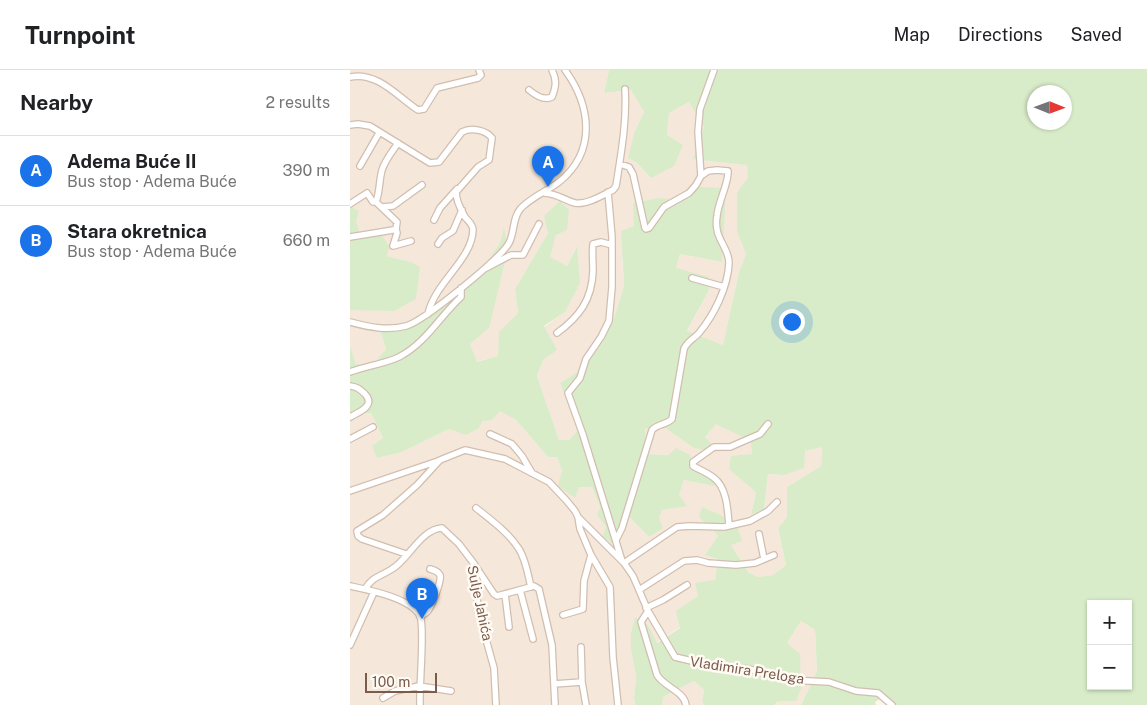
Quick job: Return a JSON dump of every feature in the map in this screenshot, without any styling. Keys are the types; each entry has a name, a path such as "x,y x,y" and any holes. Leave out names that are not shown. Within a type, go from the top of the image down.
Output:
{"street":[{"path":"350,77 370,78 391,90 418,110 424,109 437,88 478,78 481,75 479,70"},
{"path":"529,90 538,97 549,99 552,97 556,80 552,70"},
{"path":"350,322 376,328 408,326 428,314 461,288 484,269 509,243 513,224 520,208 560,181 572,169 582,150 585,138 586,113 582,101 565,70"},
{"path":"701,176 698,132 700,109 714,70"},
{"path":"544,193 559,195 580,203 613,190 616,186 620,164 626,113 626,89"},
{"path":"350,125 364,124 370,126 426,161 435,164 439,162 462,132 466,130 480,130 489,134 492,138 489,160 478,167 452,193 440,208 434,220"},
{"path":"360,166 379,133"},
{"path":"376,202 380,190 382,170 398,143"},
{"path":"616,540 628,512 652,430 655,426 669,422 672,419 686,342 697,335 708,320 724,287 729,262 728,253 717,235 716,224 728,172 708,171 701,176 689,192 664,207 649,228 646,229 644,228 633,174 628,167 620,164"},
{"path":"382,207 393,206 422,185"},
{"path":"428,314 429,307 441,285 458,264 466,250 472,232 471,224 456,197 458,187"},
{"path":"608,192 612,245 612,304 609,321 586,359 580,378 568,393 623,562 677,527 729,526 750,521 768,511 777,502"},
{"path":"350,204 365,194 369,194 373,202 376,202 397,222 397,233 392,246 411,241"},
{"path":"438,244 444,236 453,231 462,210"},
{"path":"484,269 511,255 523,255 539,224"},
{"path":"350,237 396,229"},
{"path":"557,333 572,323 585,305 593,277 593,244 601,242 612,245"},
{"path":"692,278 724,287"},
{"path":"350,372 402,355 437,325 461,296 461,288"},
{"path":"350,386 361,390 368,398 369,403 366,408 350,417"},
{"path":"729,526 725,499 719,482 693,466 693,462 714,447 730,447 760,434 768,424"},
{"path":"350,439 373,427"},
{"path":"490,434 512,444 532,473"},
{"name":"Vladimira Preloga","path":"406,554 362,539 358,536 358,531 383,515 417,485 440,460 465,450 505,459 549,482 575,510 578,517 623,562 633,576 647,609 672,654 678,659 749,669 790,680 829,682 856,691 878,693 892,705"},
{"path":"350,491 440,460"},
{"path":"476,508 498,526 519,549 531,587"},
{"path":"578,517 580,529 591,555 610,587 613,657 618,705"},
{"name":"Sulje Jahića","path":"406,554 430,532 442,528 459,544 475,565 478,611 494,668 496,705"},
{"path":"759,534 764,560"},
{"path":"365,589 371,580 398,565 406,554"},
{"path":"563,614 583,609 584,581 591,555"},
{"path":"639,590 684,561 696,560 736,565 755,563 774,555"},
{"path":"475,565 497,596 531,587 539,589 552,645 555,705"},
{"path":"420,616 430,608 440,582 440,576 436,571 430,569"},
{"path":"686,705 686,701 681,695 661,681 657,674 641,622 647,609 687,585"},
{"path":"350,586 406,603 420,616 422,634 419,686 420,705"},
{"path":"520,590 533,639"},
{"path":"350,645 374,592"},
{"path":"505,594 510,627"},
{"path":"581,647 582,682 586,705"},
{"path":"554,684 582,682"},
{"path":"383,698 395,692 419,686 451,691"}],"shaded area":[{"path":"350,70 609,70 604,93 631,90 644,112 635,131 636,162 651,178 667,135 669,113 689,102 704,127 747,165 749,178 737,192 737,232 746,254 739,272 723,345 687,332 709,290 675,268 680,254 722,262 634,226 622,258 624,286 614,318 602,344 577,372 560,383 578,430 569,440 559,440 537,376 543,360 544,327 565,312 576,247 567,266 549,257 556,235 548,233 515,289 518,313 500,332 498,356 476,362 470,344 500,243 471,284 426,318 397,330 380,330 386,349 374,363 356,364 350,345 350,310 356,309 411,262 387,256 360,235 350,206"},
{"path":"500,410 516,420 548,457 557,457 562,471 579,487 592,487 600,507 597,515 606,527 620,540 619,523 629,517 649,537 662,510 679,495 684,480 714,486 668,455 646,454 644,429 660,424 719,452 705,437 716,423 752,441 756,492 751,514 764,509 768,474 784,475 805,451 822,446 821,466 787,487 787,517 778,528 786,565 773,575 758,577 748,572 731,545 699,518 718,536 706,555 718,559 715,581 698,596 680,627 656,643 648,625 635,617 631,632 631,650 636,677 635,705 350,705 350,421 353,421 355,413 371,413 383,438 377,458 402,452 449,429 479,428 483,421"},
{"path":"801,621 815,630 817,671 801,705 776,705 787,643"},
{"path":"694,681 704,690 702,700 704,705 662,705 663,697"}],"green space":[{"path":"609,70 1147,70 1147,705 887,705 881,698 875,702 876,705 801,705 817,671 815,630 801,621 787,643 800,654 801,689 796,701 778,701 775,705 704,705 702,701 704,690 694,681 663,697 662,705 635,705 636,677 631,650 631,632 635,617 648,625 657,643 680,628 676,611 698,596 695,583 715,580 718,559 705,555 718,536 699,517 702,507 721,515 737,525 742,541 731,545 748,572 758,577 773,575 786,565 778,528 787,517 787,487 821,466 822,447 805,451 804,468 784,475 768,474 764,509 751,515 756,492 729,469 731,456 752,454 751,441 716,424 705,437 720,452 694,448 660,424 645,429 646,454 668,455 676,448 690,455 693,468 717,482 714,486 684,480 679,495 687,506 662,510 659,518 663,528 649,537 629,517 619,523 620,540 611,543 603,536 606,527 597,515 600,507 592,487 579,487 575,498 558,486 562,471 557,457 548,457 516,420 500,411 492,420 483,421 479,428 466,435 449,429 402,452 377,458 372,446 383,438 371,413 356,413 353,422 350,421 350,345 356,364 374,363 386,349 380,330 397,330 426,318 471,284 500,243 504,228 508,249 489,328 470,344 477,362 498,356 499,332 518,313 515,289 548,233 544,216 560,201 569,210 567,230 556,235 550,257 567,266 577,246 580,283 565,312 544,326 557,350 543,360 537,376 559,440 569,440 578,430 560,383 577,372 602,344 614,318 624,286 621,231 634,226 633,203 659,198 679,200 698,187 726,188 722,262 680,254 676,268 709,277 709,290 687,331 723,345 739,272 746,254 737,232 737,192 748,178 747,165 693,159 704,127 689,102 669,113 667,135 683,145 674,166 651,178 636,162 628,158 635,131 644,112 631,90 604,93"},
{"path":"350,206 359,211 356,221 360,235 379,231 389,246 387,256 411,262 420,267 416,299 394,311 350,310"}],"place":[{"name":"Adema Buće II","path":"548,187"},
{"name":"Stara okretnica","path":"422,619"}]}
